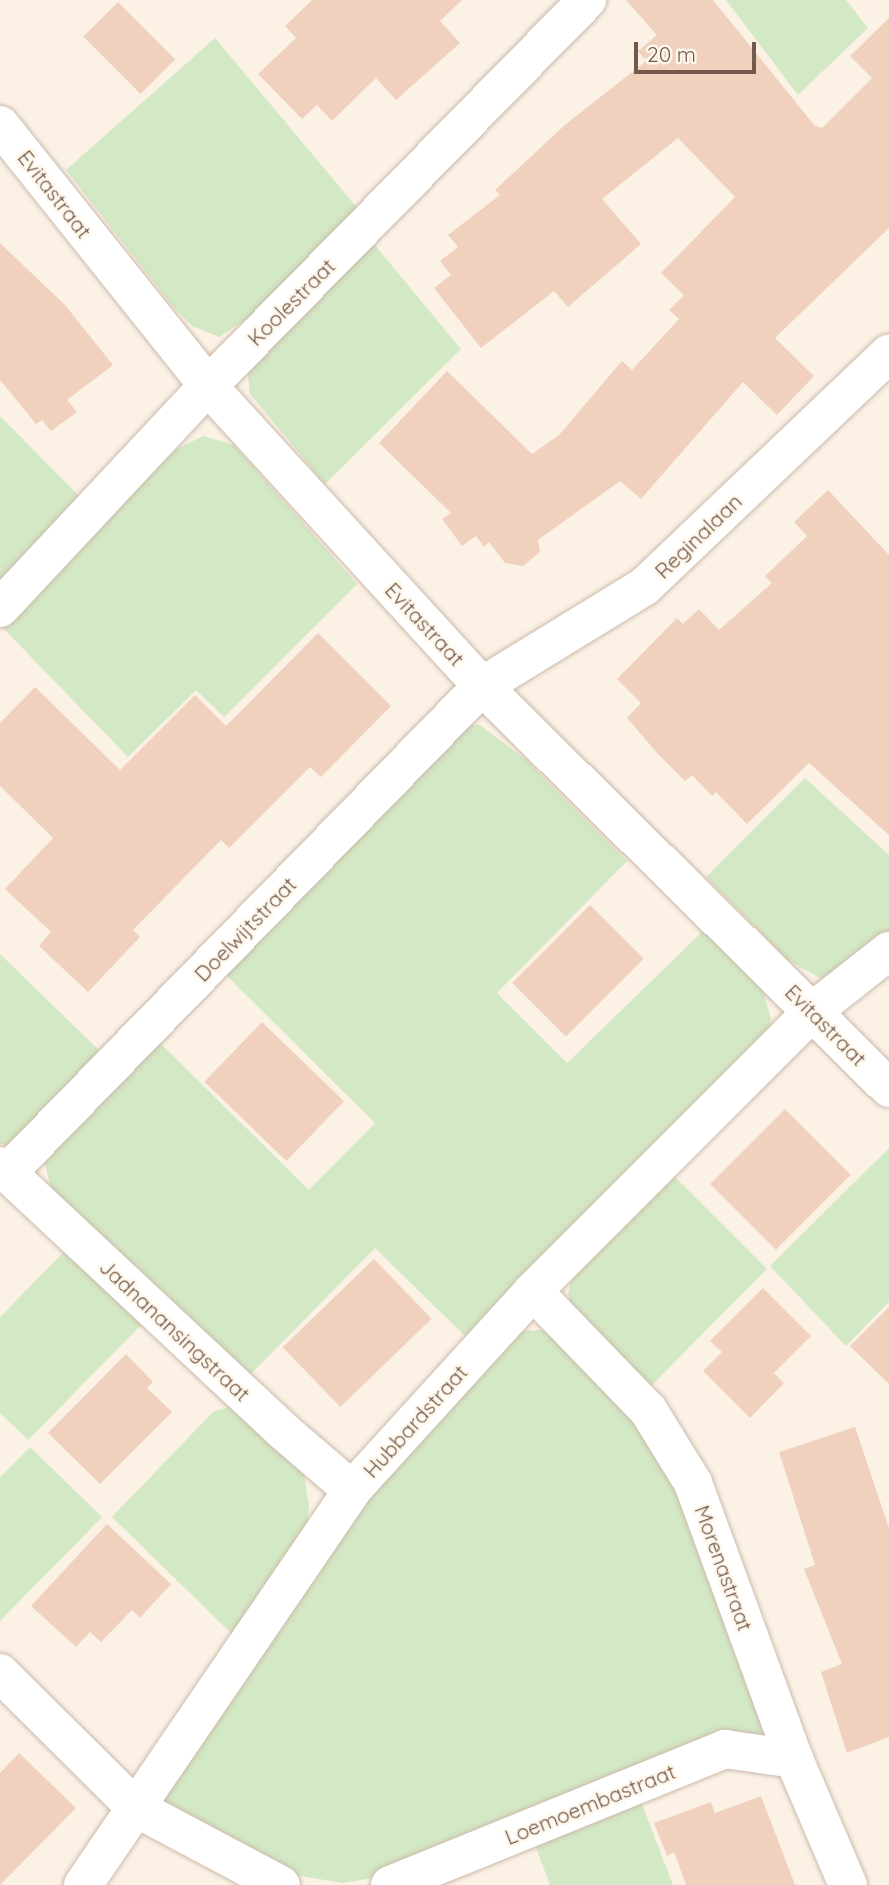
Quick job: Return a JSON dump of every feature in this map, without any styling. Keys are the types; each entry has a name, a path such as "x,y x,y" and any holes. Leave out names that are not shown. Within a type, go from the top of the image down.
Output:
{"street":[{"name":"Koolestraat","path":"0,608 208,386 587,0"},
{"name":"Evitastraat","path":"0,125 208,386 482,686 889,1088"},
{"name":"Reginalaan","path":"482,686 645,586 889,354"},
{"name":"Doelwijtstraat","path":"4,1170 482,686"},
{"name":"Hubbardstraat","path":"83,1885 352,1490 533,1291 813,1011 889,951"},
{"name":"Jadnanansingstraat","path":"4,1170 352,1490"},
{"name":"Morenastraat","path":"533,1291 648,1410 673,1444 693,1483 794,1759 848,1885"},
{"path":"0,1673 136,1808 281,1885"},
{"name":"Loemoembastraat","path":"390,1885 725,1749 794,1759"}],"green space":[{"path":"726,0 846,0 868,28 798,95"},
{"path":"215,38 359,210 262,309 219,337 192,326 171,304 66,170"},
{"path":"369,238 461,349 325,484 250,394 247,367"},
{"path":"0,416 83,500 0,583"},
{"path":"203,436 234,445 357,584 224,717 196,690 128,757 1,626 175,450"},
{"path":"480,725 526,760 627,861 497,993 567,1063 703,931 763,991 771,1019 768,1036 467,1338 375,1248 243,1382 53,1198 45,1163 50,1145 151,1034 309,1190 375,1123 219,968 465,726"},
{"path":"805,778 889,855 889,937 825,981 788,960 706,877"},
{"path":"0,954 103,1054 20,1146 0,1144"},
{"path":"889,1148 889,1302 846,1346 770,1266"},
{"path":"670,1172 767,1269 645,1392 573,1312 568,1294 572,1276"},
{"path":"66,1250 141,1325 28,1440 0,1413 0,1317"},
{"path":"522,1331 555,1333 670,1460 766,1736 383,1876 343,1883 277,1872 158,1805 360,1500"},
{"path":"234,1405 302,1463 309,1506 307,1529 236,1638 112,1517 213,1412"},
{"path":"30,1447 102,1517 0,1621 0,1477"},
{"path":"638,1794 673,1885 550,1885 532,1837"}],"building":[{"path":"312,0 462,0 440,21 460,43 396,100 376,78 332,121 317,105 302,119 258,74 296,38 285,26"},
{"path":"626,0 713,0 815,126 822,128 872,78 850,56 889,18 889,228 775,338 814,376 777,415 743,382 641,499 620,481 538,540 540,552 523,566 505,563 489,542 484,547 476,536 462,546 442,519 451,513 379,443 447,371 532,454 559,435 622,361 632,370 679,319 669,310 684,295 661,273 735,197 678,138 602,199 641,244 568,307 554,291 481,348 434,288 451,275 440,261 458,247 448,235 500,195 495,190 566,124 646,61 638,51 657,35"},
{"path":"118,2 175,59 141,94 83,37"},
{"path":"0,243 65,305 113,365 67,400 77,412 51,431 42,420 36,424 0,380"},
{"path":"828,490 889,555 889,835 809,763 747,824 716,792 712,796 692,775 685,781 658,754 627,718 641,703 617,679 677,618 683,624 699,609 719,630 772,583 765,576 807,536 794,522"},
{"path":"318,633 391,706 321,777 310,767 229,848 221,840 133,930 140,937 88,992 39,946 51,932 5,889 53,838 0,786 0,723 35,687 120,770 195,695 226,726"},
{"path":"590,905 644,959 566,1037 512,983"},
{"path":"262,1022 344,1101 286,1161 204,1082"},
{"path":"785,1109 851,1175 776,1250 710,1184"},
{"path":"374,1259 432,1319 340,1407 283,1347"},
{"path":"763,1288 811,1336 774,1373 784,1383 750,1418 703,1371 722,1352 710,1341"},
{"path":"889,1307 889,1384 850,1346"},
{"path":"126,1354 153,1382 147,1388 172,1412 100,1484 48,1433"},
{"path":"855,1427 889,1528 889,1737 847,1753 821,1672 842,1664 804,1569 815,1565 779,1452"},
{"path":"107,1524 171,1584 140,1618 132,1610 101,1642 90,1632 76,1647 31,1606"},
{"path":"19,1753 76,1808 0,1885 0,1773"},
{"path":"761,1796 795,1885 686,1885 674,1852 667,1856 654,1823 711,1802 715,1813"}]}
